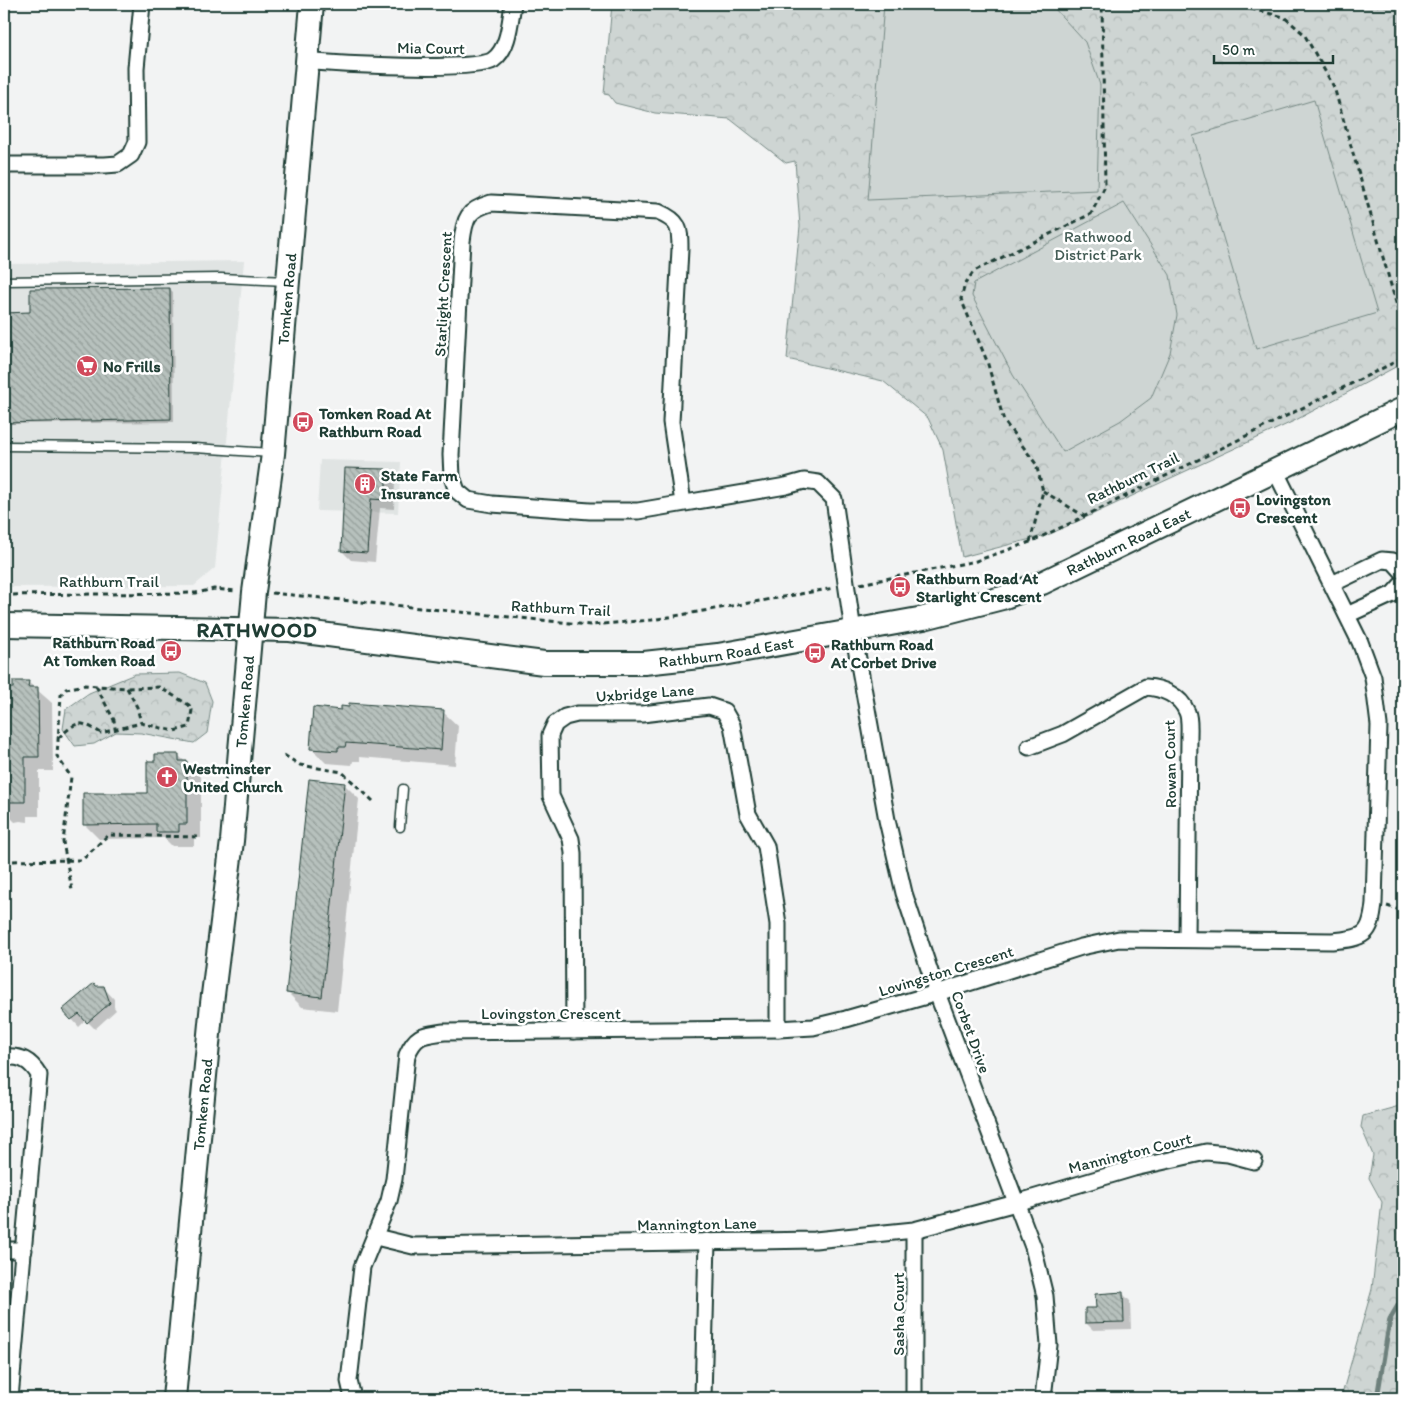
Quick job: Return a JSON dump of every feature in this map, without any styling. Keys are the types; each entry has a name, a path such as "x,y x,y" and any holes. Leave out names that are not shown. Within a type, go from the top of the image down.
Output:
{"street":[{"path":"4,165 118,164 131,155 138,142 136,68 142,4"},
{"name":"Tomken Road","path":"174,1398 212,1003 232,841 254,592 273,454 312,4"},
{"name":"Mia Court","path":"306,61 333,64 471,66 493,60 505,46 513,4"},
{"name":"Starlight Crescent","path":"683,503 671,422 680,248 680,234 677,224 671,218 658,212 491,203 478,207 464,223 462,241 451,455 452,477 457,491 468,500 492,504 590,511 638,511 786,486 804,481 818,483 834,499 854,585"},
{"name":"Rathburn Road East","path":"4,624 290,630 544,663 644,663 718,655 924,618 1018,592 1042,583 1403,409"},
{"name":"Lovingston Crescent","path":"353,1398 349,1382 362,1267 376,1237 389,1201 394,1179 407,1055 412,1043 421,1035 444,1032 778,1029 813,1027 937,993 1081,947 1119,940 1332,941 1355,939 1366,933 1372,922 1378,709 1367,659 1275,470"},
{"path":"1332,584 1382,560 1393,561 1403,572"},
{"path":"1347,615 1393,594 1403,583"},
{"name":"Corbet Drive","path":"854,585 853,631 887,820 904,893 937,993 1033,1247 1045,1296 1049,1344 1042,1398"},
{"name":"Rowan Court","path":"1029,747 1063,734 1146,687 1161,688 1173,695 1187,713 1189,736 1187,939"},
{"name":"Uxbridge Lane","path":"574,1031 573,853 571,839 551,796 550,735 555,724 565,717 577,714 642,714 709,706 724,711 732,725 748,814 766,846 778,924 778,1029"},
{"path":"4,1057 18,1056 32,1063 39,1074 10,1398"},
{"name":"Mannington Court","path":"1016,1203 1134,1168 1206,1152 1228,1154 1254,1161"},
{"name":"Mannington Lane","path":"376,1237 413,1246 815,1240 914,1230 1016,1203"},
{"name":"Sasha Court","path":"914,1230 914,1398"},
{"path":"703,1398 707,1241"},
{"path":"4,1250 24,1250"}],"lane":[{"path":"4,281 221,278 288,281"},
{"path":"4,446 195,448 273,454"},
{"path":"400,827 403,789"}],"path":[{"path":"1030,542 1043,491 1036,464 1004,421 986,362 961,299 965,284 974,271 1091,214 1099,202 1105,186 1102,4"},
{"path":"1197,4 1243,7 1284,17 1304,34 1334,87 1403,327"},
{"name":"Rathburn Trail","path":"854,585 976,561 1030,542 1403,358"},
{"path":"1043,491 1084,516"},
{"name":"Rathburn Trail","path":"4,595 196,593 214,589"},
{"name":"Rathburn Trail","path":"292,595 590,625 652,620 826,589"},
{"path":"58,738 76,724 84,723 101,733 141,723 174,731 189,727 192,710 189,706 159,687 84,686 66,689 61,695 58,738 57,756 71,776 63,842 72,890"},
{"path":"96,686 114,720 115,728"},
{"path":"127,688 137,707 141,723"},
{"path":"284,755 300,765 342,772 373,801"},
{"path":"4,861 82,860 108,835 199,837"}],"shaded area":[{"path":"244,261 215,568 194,586 4,587 4,264"},
{"path":"320,460 401,462 398,513 317,511"}],"green space":[{"name":"Rathwood District Park","path":"612,4 1403,4 1403,363 1294,421 1050,534 962,557 943,450 928,418 883,381 787,359 800,226 795,161 786,163 730,119 655,113 615,103 609,95 604,94"},
{"path":"884,4 1047,4 1054,8 1085,42 1100,85 1097,190 868,200"},
{"path":"1314,100 1377,313 1256,349 1193,136"},
{"path":"1124,203 1170,275 1177,315 1170,353 1151,398 1120,421 1063,452 1013,375 972,296 974,283"},
{"path":"180,673 205,683 212,701 207,733 194,743 141,733 116,732 94,744 75,746 63,729 66,709 89,693 135,674"},
{"path":"1403,1105 1403,1398 1341,1398 1372,1289 1382,1202 1369,1178 1373,1155 1361,1127 1363,1116"}],"building":[{"name":"No Frills","path":"170,288 171,419 4,423 4,313 30,312 30,289"},
{"path":"345,468 386,469 386,500 371,499 367,553 341,551"},
{"path":"13,681 29,681 28,687 38,687 39,757 25,757 25,802 4,802 4,688 13,688"},
{"path":"349,703 444,710 441,750 346,743 345,747 338,747 338,751 310,749 313,707 341,710 341,706 349,707"},
{"name":"Westminster United Church","path":"155,754 179,754 179,761 187,761 187,824 179,824 179,832 156,832 156,824 83,825 83,793 147,793 147,761 155,761"},
{"path":"309,779 345,783 322,997 286,993"},
{"path":"94,983 96,986 104,986 110,1003 87,1023 79,1014 71,1020 62,1010"},
{"path":"1123,1292 1124,1322 1085,1323 1085,1308 1096,1308 1095,1294"}],"waterway":[{"path":"1377,1398 1390,1319 1403,1297"}],"place":[{"name":"No Frills","path":"87,366"},
{"name":"Tomken Road At Rathburn Road","path":"303,422"},
{"name":"State Farm Insurance","path":"365,484"},
{"name":"Lovingston Crescent","path":"1240,508"},
{"name":"Rathburn Road At Starlight Crescent","path":"900,587"},
{"name":"Rathburn Road At Tomken Road","path":"171,651"},
{"name":"Rathburn Road At Corbet Drive","path":"815,653"},
{"name":"Westminster United Church","path":"167,777"}],"district":[{"name":"RATHWOOD","path":"257,629"}]}
